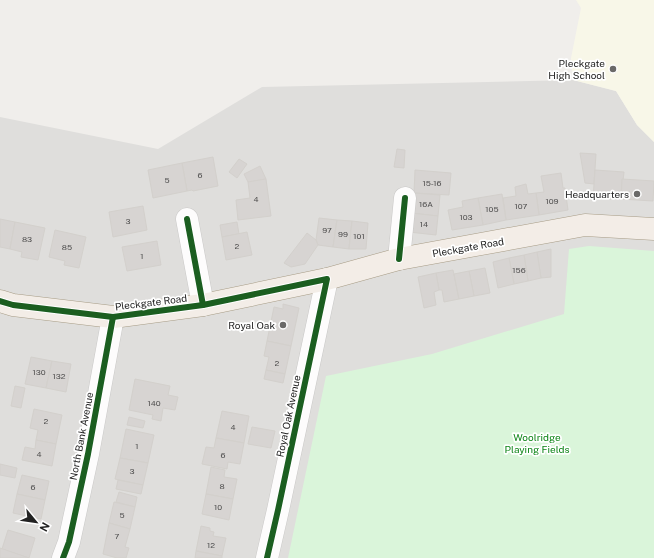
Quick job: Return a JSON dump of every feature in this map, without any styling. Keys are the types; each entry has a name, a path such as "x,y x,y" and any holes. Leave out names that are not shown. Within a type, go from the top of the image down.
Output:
{"main road":[{"name":"Pleckgate Road","path":"0,301 13,305 114,317 203,305 327,279 399,259 585,225 654,229"}],"street":[{"path":"399,259 405,198"},
{"path":"187,219 203,305"},
{"name":"Royal Oak Avenue","path":"267,558 327,279"},
{"name":"North Bank Avenue","path":"63,558 69,542 88,454 114,317"}],"shaded area":[{"name":"Pleckgate High School","path":"576,0 654,0 654,142 637,125 616,91 573,80 571,58 581,8"},
{"path":"573,80 616,91 637,125 654,142 654,558 0,558 0,117 158,149 262,87"}],"green space":[{"name":"Woolridge Playing Fields","path":"589,246 654,251 654,558 288,558 326,376 432,354 564,314 569,249"}],"building":[{"path":"397,149 405,150 404,168 394,167"},
{"path":"580,153 596,154 594,184 585,183"},
{"path":"213,157 218,186 187,191 182,163"},
{"path":"239,159 247,164 237,178 229,172"},
{"path":"182,163 187,191 153,198 148,170"},
{"path":"260,166 266,179 248,182 244,174"},
{"path":"415,170 451,173 449,195 414,193"},
{"path":"595,170 624,172 621,199 593,199"},
{"path":"561,173 568,210 539,215 536,193 544,192 541,176"},
{"path":"266,179 271,216 238,220 236,200 250,198 248,182"},
{"name":"Headquarters","path":"622,179 654,181 653,201 621,199"},
{"path":"526,184 528,194 536,193 539,215 506,220 503,198 516,196 515,187"},
{"path":"414,193 440,195 438,216 411,213"},
{"path":"502,194 506,220 483,225 478,198"},
{"path":"478,198 483,225 452,230 448,210 463,207 462,201"},
{"path":"143,206 147,230 113,237 109,212"},
{"path":"411,213 438,216 436,235 409,232"},
{"path":"319,218 337,220 333,247 318,245 316,240"},
{"path":"0,219 15,222 10,249 0,247"},
{"path":"337,220 352,221 349,249 333,247"},
{"path":"352,221 368,223 366,249 349,249"},
{"path":"15,222 45,228 38,260 21,257 22,252 10,249"},
{"path":"237,222 239,234 222,237 220,225"},
{"path":"55,230 86,237 79,268 64,265 65,261 49,257"},
{"path":"247,232 252,255 226,260 222,237"},
{"path":"307,233 316,240 318,245 305,264 291,267 284,263"},
{"path":"157,241 161,265 127,271 122,247"},
{"path":"551,249 551,277 541,278 537,252"},
{"path":"537,252 541,278 528,281 524,255"},
{"path":"524,255 528,281 514,284 509,258"},
{"path":"509,258 514,284 498,288 493,262"},
{"path":"485,268 490,293 474,296 469,271"},
{"path":"453,270 459,299 444,302 442,290 439,290 436,273"},
{"path":"469,271 474,296 459,299 454,274"},
{"path":"436,273 439,290 434,292 436,305 424,308 418,277"},
{"name":"Royal Oak","path":"283,304 299,308 291,346 267,341 274,307 283,309"},
{"path":"267,341 291,346 285,374 266,370 269,357 264,356"},
{"path":"31,357 52,361 46,388 25,384"},
{"path":"52,361 71,364 66,392 46,388"},
{"path":"266,370 285,374 283,383 264,379"},
{"path":"135,379 170,386 168,395 178,397 175,410 163,408 161,421 152,419 153,415 129,410"},
{"path":"15,386 25,388 21,408 11,406"},
{"path":"34,409 62,415 56,444 36,440 38,430 30,428"},
{"path":"222,411 249,416 244,443 216,438"},
{"path":"129,417 145,421 143,428 127,425"},
{"path":"252,427 275,431 271,448 248,444"},
{"path":"126,429 154,435 148,463 120,458"},
{"path":"216,438 244,443 240,464 228,462 227,469 202,464 206,447 214,448"},
{"path":"36,440 56,444 52,466 22,460 25,447 35,449"},
{"path":"120,458 148,463 143,485 115,479"},
{"path":"0,464 17,468 15,478 0,475"},
{"path":"211,467 225,470 224,477 237,479 233,499 206,494"},
{"path":"22,475 49,481 45,500 17,494"},
{"path":"118,480 143,485 141,494 116,489"},
{"path":"119,492 137,497 135,507 116,502"},
{"path":"17,494 45,500 41,519 13,513"},
{"path":"206,494 233,499 229,520 202,514"},
{"path":"114,502 135,507 130,529 109,523"},
{"path":"109,523 130,529 125,547 129,548 126,558 117,558 103,554"},
{"path":"201,526 210,528 210,531 214,532 213,536 226,538 222,556 196,551"},
{"path":"8,530 35,538 29,558 2,549"},
{"path":"0,548 29,558 0,558"},
{"path":"196,551 222,556 222,558 195,558"}],"cycle path":[{"path":"399,259 405,198"},
{"path":"187,219 203,305"},
{"path":"0,301 13,305 113,317 203,305 327,279 267,558"},
{"path":"63,558 69,542 88,454 113,317"}],"place":[{"name":"Pleckgate High School","path":"613,69"},
{"name":"Headquarters","path":"637,194"},
{"name":"Royal Oak","path":"283,325"}]}
